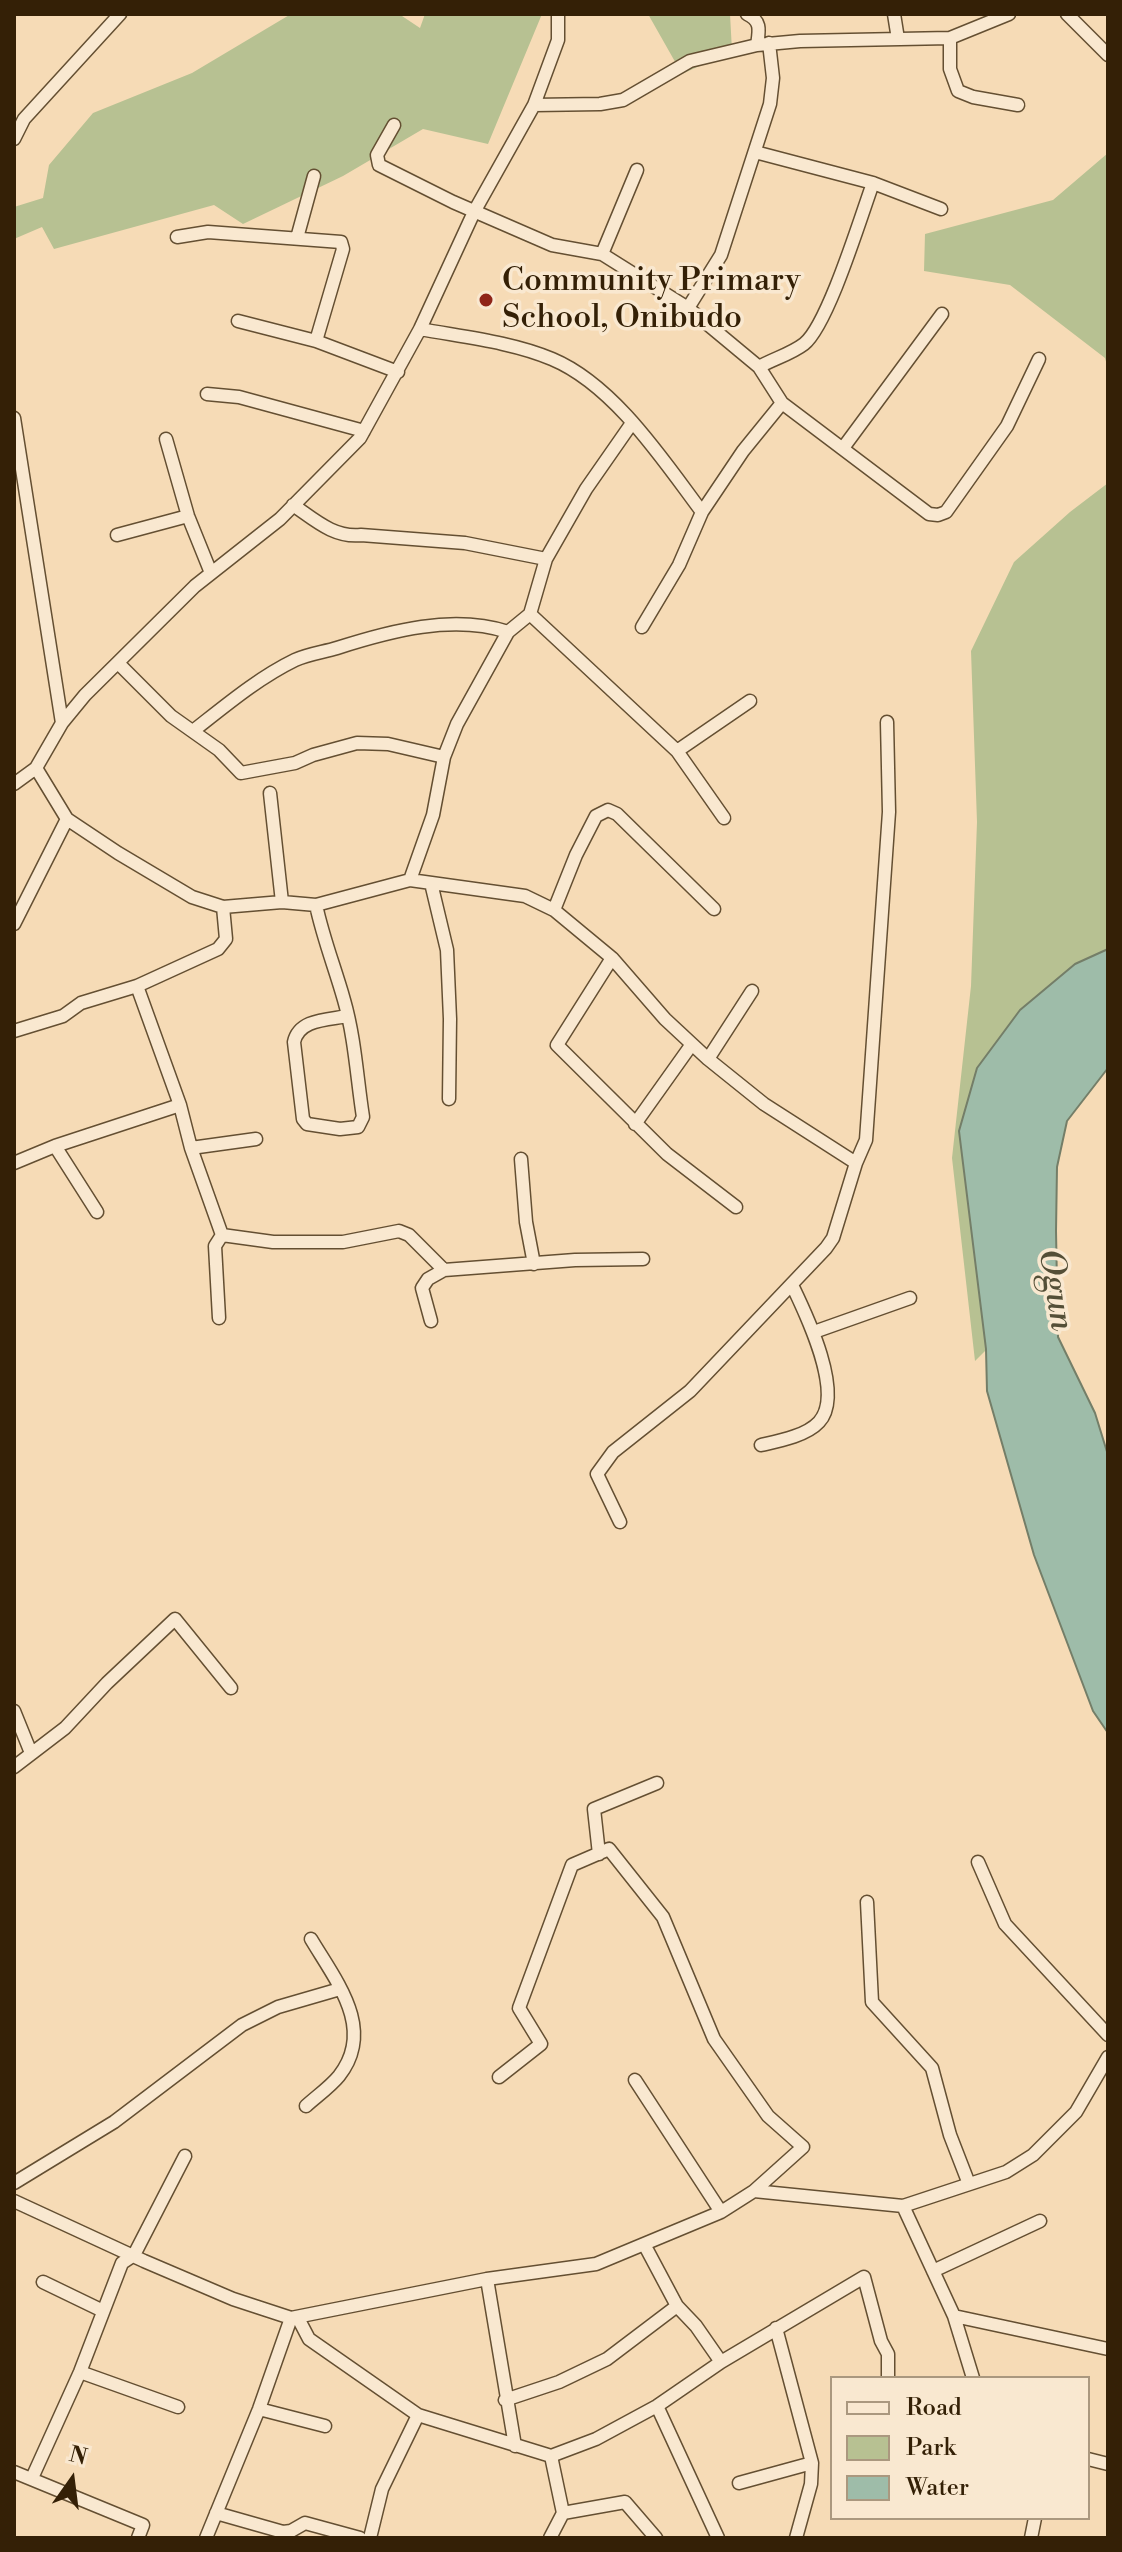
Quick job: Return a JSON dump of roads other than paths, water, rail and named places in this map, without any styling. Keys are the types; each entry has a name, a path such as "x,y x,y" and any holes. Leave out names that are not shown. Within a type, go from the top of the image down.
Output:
{"street":[{"path":"14,139 24,119 120,14"},
{"path":"14,784 36,768 62,723 85,695 211,573 293,505 353,446 364,431 420,329 474,212 534,105 558,40 558,14"},
{"path":"688,308 718,263 773,86 759,24 747,14"},
{"path":"894,14 898,39"},
{"path":"534,105 600,104 623,100 690,61 763,44 950,38 1009,14"},
{"path":"1067,14 1108,55"},
{"path":"950,38 950,69 958,91 973,97 1018,105"},
{"path":"14,107 24,119"},
{"path":"394,125 377,155 379,165 474,212 552,245 602,254 688,308 759,367 782,403 929,514 946,512 1007,426 1039,359"},
{"path":"755,152 873,183 941,209"},
{"path":"602,254 637,170"},
{"path":"297,238 314,176"},
{"path":"759,367 804,344 812,335 831,298 873,183"},
{"path":"177,237 208,232 335,240 344,245 316,341"},
{"path":"843,448 942,314"},
{"path":"238,321 316,341 398,372"},
{"path":"420,329 553,359 601,391 632,423 702,512"},
{"path":"207,394 239,397 364,431"},
{"path":"642,627 679,565 702,512 743,451 782,403"},
{"path":"14,418 62,723"},
{"path":"410,880 433,815 444,757 457,724 508,632 530,614 546,559 586,489 632,423"},
{"path":"166,439 188,516 211,573"},
{"path":"293,505 337,534 347,537 361,535 465,543 546,559"},
{"path":"117,535 188,516"},
{"path":"530,614 677,751 724,818"},
{"path":"193,731 244,692 296,660 372,637 425,627 478,626 508,632"},
{"path":"118,663 171,716 219,750 241,773 295,763 357,743 388,744 444,757"},
{"path":"677,751 750,701"},
{"path":"620,1522 597,1474 601,1466 613,1452 690,1391 833,1238 866,1140 889,812 887,722"},
{"path":"36,768 67,819 192,897 223,907 282,902 316,905 410,880 515,893 554,910 612,958 665,1019 708,1059 764,1104 856,1163"},
{"path":"270,793 282,902"},
{"path":"554,910 596,816 608,810 617,814 714,909"},
{"path":"14,924 67,819"},
{"path":"431,883 447,950 449,1099"},
{"path":"316,905 324,943 348,1016 362,1122 358,1127 348,1129 307,1124 303,1119 294,1042 296,1033 302,1026 348,1016"},
{"path":"14,1031 63,1016 81,1003 137,986 218,949 226,939 223,907"},
{"path":"612,958 557,1045 667,1154 736,1207"},
{"path":"137,986 222,1235"},
{"path":"708,1059 752,991"},
{"path":"635,1124 692,1044"},
{"path":"14,1163 55,1146 180,1105"},
{"path":"191,1148 256,1139"},
{"path":"55,1146 97,1212"},
{"path":"521,1159 526,1222 534,1264"},
{"path":"222,1235 273,1242 343,1242 399,1231 409,1235 444,1270"},
{"path":"219,1318 215,1246 222,1235"},
{"path":"431,1321 422,1288 428,1279 444,1270 575,1260 643,1259"},
{"path":"761,1445 786,1440 819,1422 829,1398 814,1332 792,1285"},
{"path":"814,1332 910,1298"},
{"path":"14,1767 65,1728 107,1683 175,1619 231,1688"},
{"path":"14,1711 31,1753"},
{"path":"599,1854 594,1809 657,1783"},
{"path":"14,2201 233,2299 294,2318 487,2279 596,2264 721,2212 754,2191 803,2147 768,2116 714,2039 663,1917 609,1849 572,1865 519,2008 541,2044 499,2077"},
{"path":"978,1862 1005,1924 1108,2035"},
{"path":"867,1902 872,2002 932,2068 950,2135 969,2184"},
{"path":"306,2106 338,2078 353,2049 353,2015 311,1939"},
{"path":"14,2183 114,2122 242,2025 278,2007 340,1989"},
{"path":"754,2191 903,2206 1006,2172 1055,2136 1076,2112 1108,2057"},
{"path":"635,2080 721,2212"},
{"path":"32,2478 80,2372 122,2263 134,2255 185,2156"},
{"path":"903,2206 954,2316 972,2376"},
{"path":"933,2271 1040,2221"},
{"path":"644,2244 677,2306 696,2326 721,2362"},
{"path":"294,2318 309,2339 418,2415 551,2456 596,2439 657,2406 721,2362 864,2277 881,2341 888,2354 888,2376"},
{"path":"487,2279 515,2446"},
{"path":"43,2282 103,2311"},
{"path":"505,2400 559,2382 607,2359 677,2306"},
{"path":"954,2316 1108,2349"},
{"path":"206,2538 294,2318"},
{"path":"776,2328 812,2463 811,2484 796,2538"},
{"path":"80,2372 178,2407"},
{"path":"657,2406 718,2538"},
{"path":"259,2409 325,2426"},
{"path":"370,2538 382,2489 418,2415"},
{"path":"550,2538 563,2513 551,2456"},
{"path":"739,2483 812,2463"},
{"path":"14,2472 143,2525 138,2538"},
{"path":"563,2513 625,2502 656,2538"},
{"path":"216,2513 283,2532 305,2523 360,2538"}],"water":[{"name":"Ogun","path":"1108,949 1108,1068 1067,1121 1057,1167 1056,1231 1058,1337 1095,1413 1108,1455 1108,1733 1093,1711 1034,1555 987,1391 986,1349 959,1131 977,1068 1020,1010 1075,964"}],"place":[{"name":"Community Primary School, Onibudo","path":"486,300"}]}
